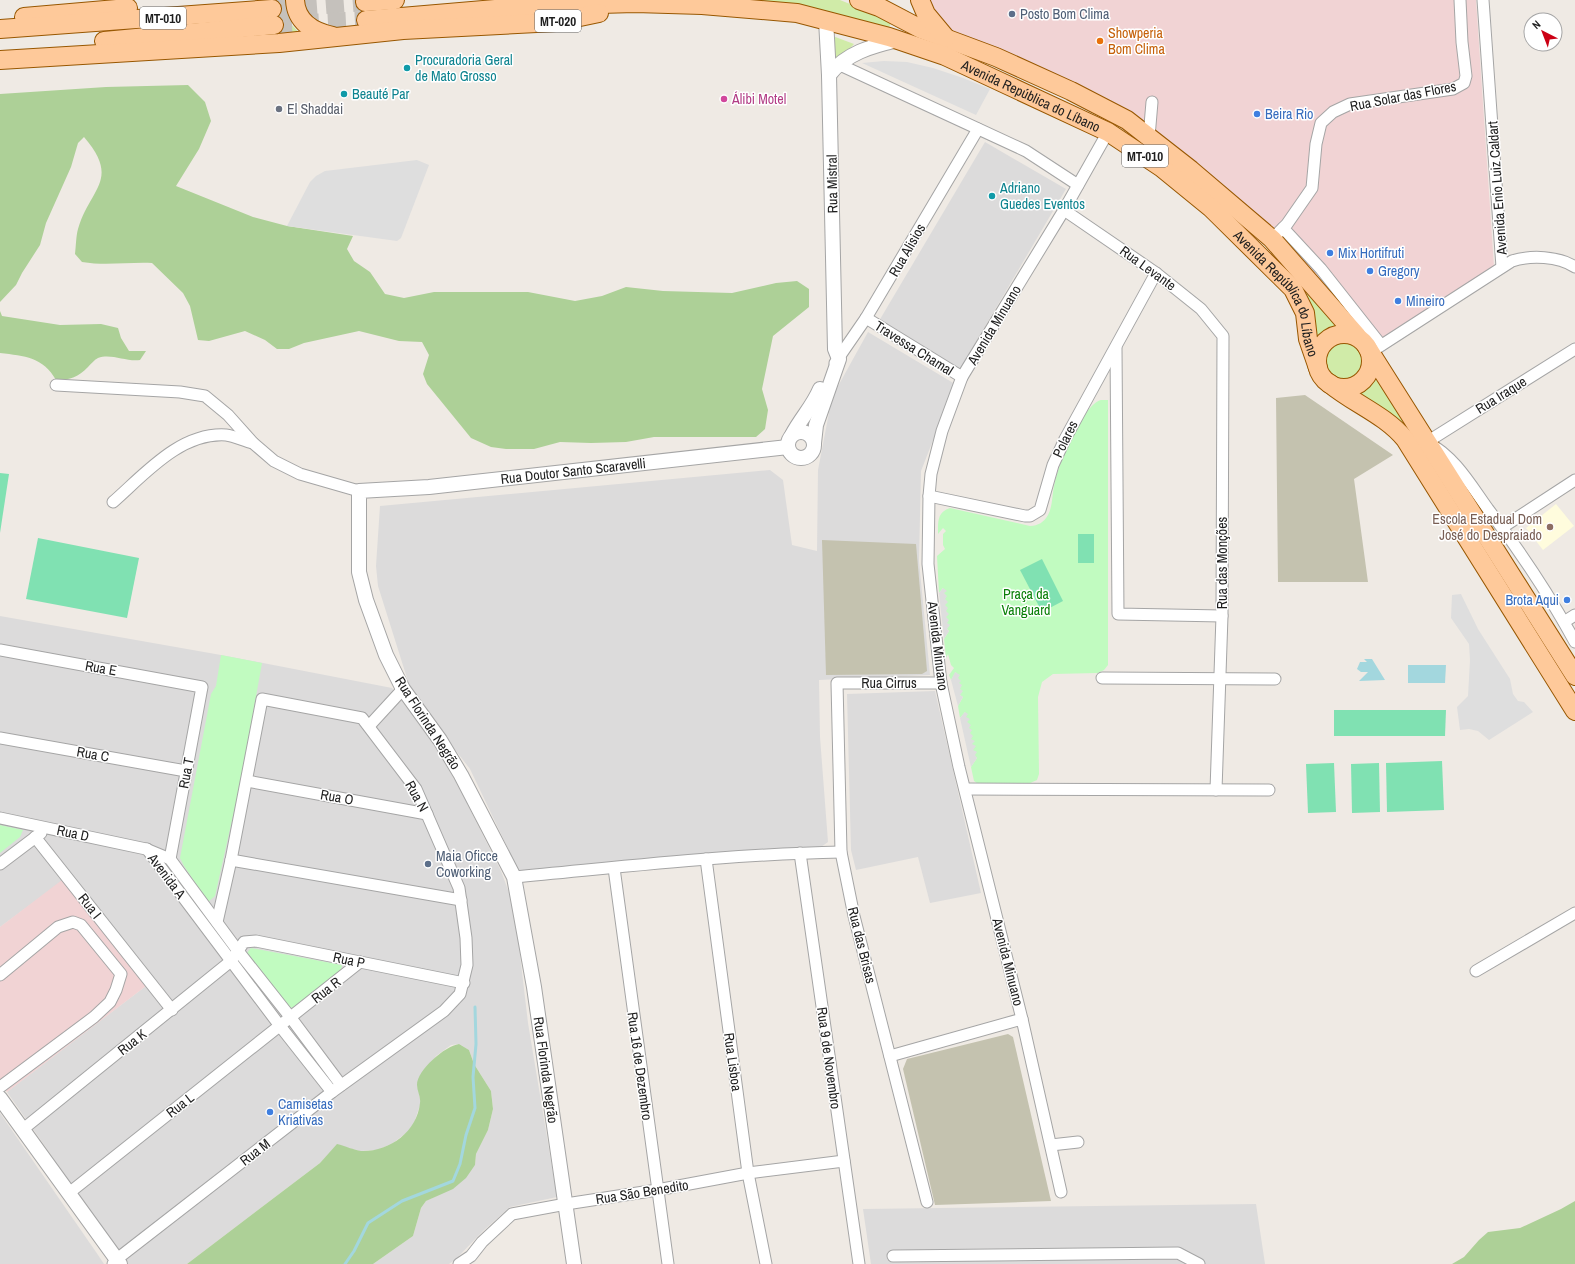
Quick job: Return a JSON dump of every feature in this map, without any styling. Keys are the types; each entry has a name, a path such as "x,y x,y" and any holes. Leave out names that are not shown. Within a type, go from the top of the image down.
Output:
{"main road":[{"path":"0,20 67,12 249,0"},
{"path":"295,0 298,15 311,29 318,33 340,38"},
{"path":"365,2 395,0"},
{"name":"Avenida República do Líbano","path":"859,0 879,7 921,29 996,57 1071,90 1127,120 1197,174 1278,233 1369,345 1427,442 1573,669"},
{"name":"MT-010","path":"920,0 926,14 946,38"},
{"name":"Avenida República do Líbano","path":"340,38 363,28 530,6 635,3 702,5 779,10 826,20 898,40 966,64 1108,132 1168,173 1211,208 1293,289 1301,303 1306,318 1309,345 1320,374 1329,384 1348,398 1388,422 1405,439 1575,711"},
{"name":"MT-010","path":"0,30 55,26 273,17 0,52"},
{"path":"0,60 340,38"},
{"name":"Avenida República do Líbano","path":"1318,368 1319,352 1327,340 1342,334 1369,345"},
{"path":"1329,384 1347,388 1356,386 1364,380 1369,373 1369,345"}],"street":[{"name":"Rua Solar das Flores","path":"1278,233 1312,188 1316,144 1321,123 1332,112 1350,104 1453,89 1464,83 1466,76 1462,42 1460,0"},
{"name":"Avenida Enio Luiz Caldart","path":"1369,345 1502,267 1483,0"},
{"name":"Rua Mistral","path":"826,20 829,75 835,359"},
{"path":"829,75 838,64 867,48 898,40"},
{"path":"838,64 1026,152 1078,185"},
{"path":"1149,137 1152,102"},
{"name":"Rua Alisios","path":"835,359 866,318 978,129"},
{"name":"Avenida Minuano","path":"1061,1192 1022,1019 965,789 941,683 928,564 929,496 931,474 942,431 962,377 1064,210 1108,132"},
{"name":"Rua Levante","path":"1064,210 1156,273 1201,309 1223,336"},
{"path":"1278,233 1321,269 1369,345"},
{"path":"1502,267 1512,261 1532,257 1560,261 1575,267"},
{"name":"Polares","path":"929,496 1025,516 1036,514 1040,510 1053,465 1067,433 1116,348 1156,273"},
{"name":"Travessa Chamal","path":"866,318 962,377"},
{"name":"Rua das Monções","path":"1216,790 1222,616 1223,336"},
{"path":"1116,348 1118,614 1222,616"},
{"name":"Rua Iraque","path":"1427,442 1575,349"},
{"path":"835,359 816,425 812,452 805,457 796,457 792,455 790,441 797,426 813,405 835,359"},
{"path":"56,385 180,392 205,396 228,415 253,443 274,461 300,474 359,491"},
{"path":"790,441 804,432 811,436 814,443"},
{"path":"113,502 172,452 201,438 226,435 253,443"},
{"name":"Rua Doutor Santo Scaravelli","path":"359,491 429,487 790,441"},
{"name":"Avenida República do Líbano","path":"1427,442 1450,458 1460,469 1503,527 1564,622 1575,642"},
{"path":"1503,527 1575,480"},
{"name":"Rua Florinda Negrão","path":"359,491 359,572 366,600 384,648 403,689 440,740 462,775 514,877 534,987 574,1264"},
{"path":"1564,622 1575,615"},
{"name":"Rua E","path":"0,650 202,687"},
{"path":"1102,678 1275,679"},
{"name":"Rua Cirrus","path":"837,683 941,683"},
{"name":"Rua das Brisas","path":"837,683 841,852 854,916 927,1202"},
{"name":"Rua T","path":"170,859 202,687"},
{"path":"368,726 403,689"},
{"name":"Rua N","path":"247,781 262,699 362,718 416,789 459,888 466,938 467,965 464,983"},
{"name":"Rua C","path":"0,738 186,771"},
{"path":"217,922 247,781"},
{"name":"Rua O","path":"247,781 427,814"},
{"path":"965,789 1269,790"},
{"name":"Rua D","path":"0,818 146,849"},
{"path":"0,864 48,828"},
{"name":"Rua I","path":"35,837 172,1010"},
{"name":"Avenida A","path":"146,849 170,859 238,951 341,1085"},
{"name":"Avenida A","path":"146,849 332,1092"},
{"path":"514,877 706,859 841,852"},
{"name":"Rua 9 de Novembro","path":"800,853 859,1264"},
{"name":"Rua Lisboa","path":"706,859 748,1173 766,1264"},
{"path":"231,860 461,900"},
{"name":"Rua 16 de Dezembro","path":"614,868 668,1264"},
{"path":"1476,971 1575,913"},
{"path":"0,974 58,927 73,922 81,925 121,974 110,1002 94,1017 0,1088"},
{"name":"Rua P","path":"238,951 244,942 256,941 464,983"},
{"name":"Rua K","path":"22,1130 172,1010 231,961 238,951"},
{"name":"Rua R","path":"291,1018 360,962"},
{"name":"Rua M","path":"117,1262 341,1085 444,1011 460,994 464,983"},
{"name":"Rua L","path":"69,1193 291,1018"},
{"path":"890,1056 1022,1019"},
{"path":"0,1098 117,1262"},
{"path":"1051,1145 1078,1142"},
{"name":"Rua São Benedito","path":"459,1264 472,1260 482,1242 512,1214 748,1173 844,1161"},
{"path":"893,1256 1178,1253 1199,1264"}],"shaded area":[{"path":"926,0 1476,0 1494,267 1370,346 1221,188 1000,50 942,27"},
{"path":"884,61 907,62 933,68 990,89 976,115 862,63"},
{"path":"985,142 1066,189 960,369 879,321"},
{"path":"417,160 429,165 401,238 397,241 287,226 310,182 316,176 325,171"},
{"path":"868,332 955,384 921,471 919,561 930,675 819,680 820,737 828,842 821,847 525,875 519,872 470,769 412,694 378,586 376,566 380,506 770,470 783,480 792,545 817,551 818,470 832,397"},
{"path":"1305,395 1393,455 1354,479 1368,582 1278,582 1276,398"},
{"name":"Escola Estadual Dom José do Despraiado","path":"1556,504 1574,526 1543,550 1526,528"},
{"path":"822,540 916,544 927,671 922,674 826,675"},
{"path":"943,588 947,591 944,593 947,596 945,599 948,602 945,605 948,608 946,611 949,614 946,617 949,620 947,623 950,625 947,629 949,631 944,639 939,593"},
{"path":"1461,594 1478,629 1510,679 1513,694 1518,701 1524,702 1533,712 1489,740 1478,731 1469,729 1460,730 1457,707 1468,696 1470,660 1469,644 1451,618 1452,595"},
{"path":"0,616 221,655 392,688 432,742 456,782 501,871 511,898 516,921 528,1023 557,1197 510,1207 449,1264 373,1264 413,1236 421,1208 426,1201 438,1195 475,1165 476,1154 488,1130 493,1109 491,1091 474,1064 469,1050 459,1044 451,1045 436,1056 417,1085 421,1102 413,1126 393,1143 378,1150 359,1151 337,1145 320,1163 187,1264 126,1264 113,1243 7,1092 146,986 62,881 0,927"},
{"path":"955,672 960,675 958,678 961,681 959,683 962,685 960,689 963,691 960,695 963,697 958,706 951,680"},
{"path":"935,691 981,893 930,903 918,857 856,870 851,850 847,694"},
{"path":"965,712 968,714 966,717 970,719 967,722 971,725 969,728 972,730 970,733 973,736 971,739 975,741 972,744 976,746 973,750 977,752 975,755 977,758 971,767 960,718"},
{"path":"62,880 146,986 7,1092 0,1083 0,927"},
{"path":"1008,1034 1013,1037 1051,1201 935,1205 903,1069 907,1059"},
{"path":"0,1113 98,1255 104,1264 0,1264"},
{"path":"1256,1204 1265,1264 871,1264 863,1209"}],"green space":[{"path":"276,0 284,0 290,23 302,36 281,41"},
{"path":"731,0 840,0 892,21 886,34"},
{"path":"830,35 854,44 834,65"},
{"path":"188,85 205,102 211,121 199,149 176,186 253,217 287,226 353,236 347,249 354,261 370,272 385,294 404,298 434,292 528,292 575,301 602,296 626,287 663,291 732,293 776,283 797,281 809,289 809,307 773,336 762,389 768,410 765,429 756,437 654,437 626,442 560,442 534,449 506,449 491,447 471,438 427,384 423,374 429,355 422,342 399,341 359,331 304,343 289,349 277,349 265,340 245,331 209,341 198,340 190,306 183,293 152,263 108,264 82,262 75,254 78,229 83,215 99,184 102,174 95,152 84,137 78,143 71,167 46,223 40,245 16,285 0,302 0,94 106,87"},
{"path":"1304,286 1345,330 1332,332 1318,345 1299,290"},
{"path":"0,311 2,316 60,325 101,324 118,328 121,338 129,351 146,351 140,360 129,360 108,356 98,358 77,376 70,379 56,380 51,372 39,362 17,355 0,353"},
{"path":"1341,339 1349,339 1354,340 1361,345 1366,352 1366,370 1361,377 1354,382 1341,383 1333,380 1326,373 1323,365 1323,357 1326,349 1333,342"},
{"path":"1375,367 1421,438 1348,392 1362,386 1371,376"},
{"name":"Praça da Vanguard","path":"1101,400 1108,400 1108,665 1104,670 1098,673 1053,674 1042,682 1038,697 1039,774 1037,780 1028,784 980,785 974,781 971,767 977,758 974,755 965,712 960,718 958,706 963,697 960,695 956,672 951,680 949,675 954,668 951,665 948,654 946,658 944,639 949,631 947,629 943,588 939,593 937,556 945,549 943,545 943,534 946,531 943,528 938,534 939,518 943,512 950,508 1030,526 1043,522 1050,511 1057,474 1072,436 1086,412 1094,404"},
{"path":"0,473 9,474 0,533"},
{"path":"1078,534 1094,534 1094,563 1078,563"},
{"path":"38,538 139,558 127,618 26,599"},
{"path":"1042,559 1063,601 1042,612 1020,570"},
{"path":"221,655 262,663 241,780 215,896 208,902 180,858 211,694 216,686"},
{"path":"1334,710 1446,710 1445,736 1334,736"},
{"path":"1442,761 1444,810 1387,812 1386,763"},
{"path":"1334,763 1336,812 1308,813 1306,764"},
{"path":"1379,763 1380,812 1352,813 1351,764"},
{"path":"0,825 23,830 20,837 0,853"},
{"path":"251,948 342,965 341,970 294,1007 290,1008 246,954"},
{"path":"459,1044 469,1050 474,1064 491,1091 493,1109 488,1130 476,1154 475,1165 466,1178 453,1189 426,1201 421,1208 413,1236 373,1264 187,1264 320,1163 337,1144 361,1151 382,1148 400,1138 413,1123 418,1113 420,1101 417,1085 418,1079 427,1066 440,1054"},
{"path":"1575,1201 1575,1264 1452,1264 1464,1257 1488,1232 1520,1228"}],"water":[{"path":"1364,659 1372,659 1385,680 1359,681 1368,672 1361,672 1357,669 1360,662 1367,662"},
{"path":"1408,665 1446,665 1445,683 1408,683"}],"waterway":[{"path":"345,1264 354,1251 368,1223 402,1201 453,1181 460,1164 466,1135 475,1108 473,1077 476,1044 475,1007"}],"tunnel":[{"path":"272,9 365,2"},
{"path":"274,25 366,20"}],"place":[{"name":"Posto Bom Clima","path":"1012,14"},
{"name":"Showperia Bom Clima","path":"1100,41"},
{"name":"Procuradoria Geral de Mato Grosso","path":"407,68"},
{"name":"Beauté Par","path":"344,94"},
{"name":"Álibi Motel","path":"724,99"},
{"name":"El Shaddai","path":"279,109"},
{"name":"Beira Rio","path":"1257,114"},
{"name":"Adriano Guedes Eventos","path":"992,196"},
{"name":"Mix Hortifruti","path":"1330,253"},
{"name":"Gregory","path":"1370,271"},
{"name":"Mineiro","path":"1398,301"},
{"name":"Escola Estadual Dom José do Despraiado","path":"1550,527"},
{"name":"Brota Aqui","path":"1567,600"},
{"name":"Maia Oficce Coworking","path":"428,864"},
{"name":"Camisetas Kriativas","path":"270,1112"}]}
